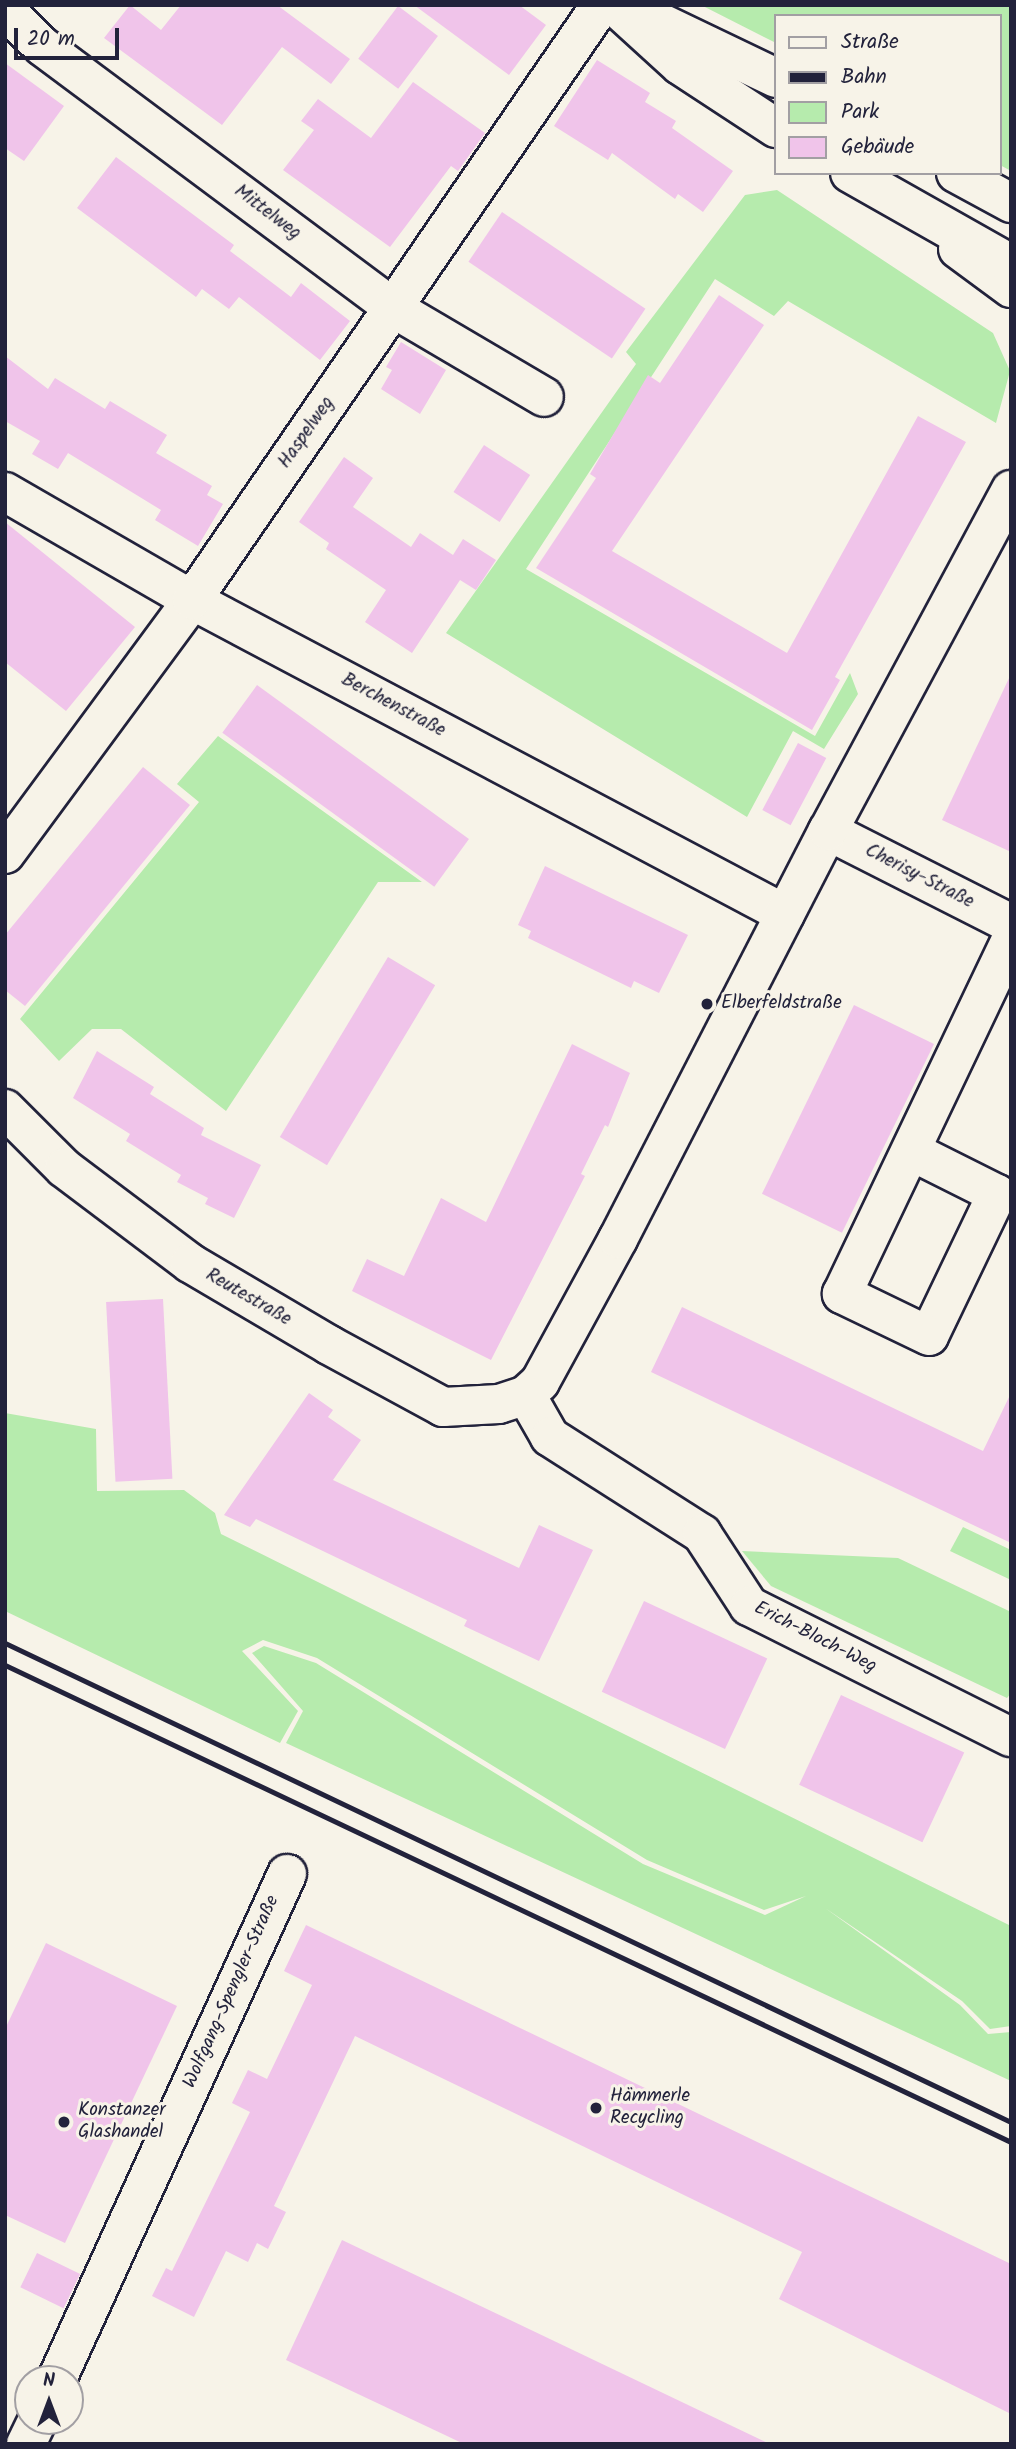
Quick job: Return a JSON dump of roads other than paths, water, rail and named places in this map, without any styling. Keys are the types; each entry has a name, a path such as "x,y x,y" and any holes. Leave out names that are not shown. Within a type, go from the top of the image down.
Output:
{"street":[{"name":"Haspelweg","path":"5,854 192,600 601,5"},
{"path":"614,5 681,65 774,127"},
{"path":"622,5 774,77"},
{"name":"Mittelweg","path":"5,10 42,46 393,308 544,397"},
{"path":"853,175 1011,264"},
{"path":"960,175 1011,202"},
{"path":"892,199 1011,288"},
{"path":"526,1395 540,1382 618,1239 828,831 1011,490"},
{"name":"Berchenstraße","path":"5,492 192,600 785,914"},
{"name":"Cherisy-Straße","path":"828,831 1011,924"},
{"path":"911,1151 997,1194 929,1336 842,1294 1011,940"},
{"name":"Reutestraße","path":"5,1109 64,1168 190,1263 346,1354 443,1407 499,1404 526,1395"},
{"name":"Erich-Bloch-Weg","path":"526,1395 550,1437 702,1534 749,1606 1011,1737"},
{"name":"Wolfgang-Spengler-Straße","path":"63,2365 287,1874"}],"railway":[{"path":"5,1643 1011,2122"},
{"path":"5,1665 1011,2142"}],"place":[{"name":"Elberfeldstraße","path":"707,1004"},
{"name":"Hämmerle Recycling","path":"596,2108"},
{"name":"Konstanzer Glashandel","path":"64,2122"}]}
